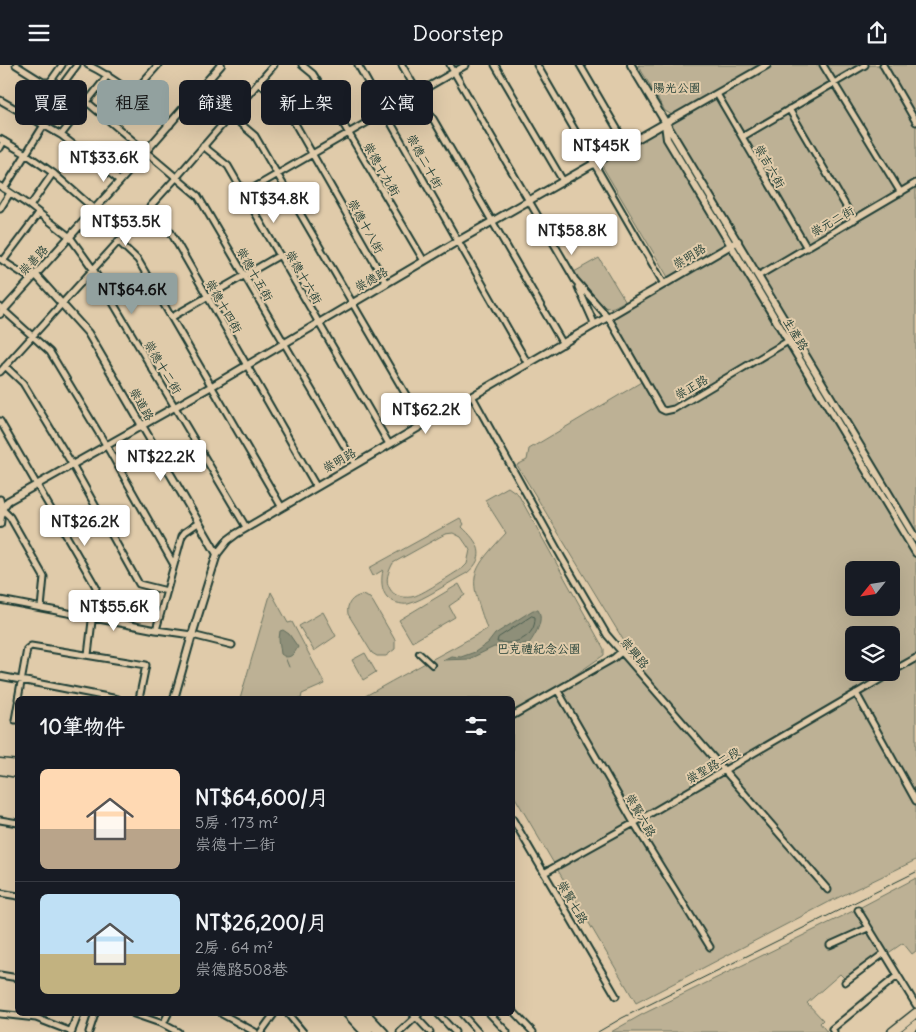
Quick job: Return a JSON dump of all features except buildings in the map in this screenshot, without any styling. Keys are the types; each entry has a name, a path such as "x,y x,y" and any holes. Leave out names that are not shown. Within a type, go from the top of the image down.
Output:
{"main road":[{"path":"0,763 15,765"},
{"path":"0,770 15,772"},
{"path":"892,1032 916,1013"},
{"path":"354,1016 368,1032"},
{"path":"364,1016 379,1032"},
{"path":"908,1031 916,1024"}],"street":[{"path":"16,65 43,82 50,82 62,65"},
{"path":"66,80 77,65"},
{"path":"88,65 115,80"},
{"path":"145,80 158,65"},
{"name":"崇善路","path":"208,80 221,65"},
{"path":"251,90 274,65"},
{"name":"崇德十九街","path":"302,65 313,75 424,261"},
{"name":"崇德二十街","path":"358,65 367,80"},
{"path":"402,65 411,80"},
{"path":"450,65 575,280 595,325"},
{"path":"433,84 466,65"},
{"path":"496,65 563,181"},
{"path":"537,65 664,284"},
{"path":"580,65 626,145"},
{"name":"生產路","path":"631,65 916,539"},
{"name":"崇德路","path":"2,509 8,501 212,386 458,241 766,65"},
{"path":"823,65 900,193"},
{"path":"742,137 865,65"},
{"path":"882,65 916,122"},
{"path":"61,135 108,75"},
{"name":"崇德十八街","path":"258,82 286,106 386,283"},
{"name":"崇吉六街","path":"717,94 807,248"},
{"path":"0,100 15,108"},
{"name":"崇德十五街","path":"88,102 198,197 355,464"},
{"path":"789,109 854,220"},
{"name":"崇善路","path":"1,310 70,237 179,114"},
{"path":"433,119 563,344"},
{"name":"生產路","path":"665,123 667,139 916,553"},
{"path":"2,188 44,125 61,135 120,181"},
{"path":"0,371 176,178 221,125"},
{"path":"242,125 255,136 423,424"},
{"path":"245,193 363,125"},
{"name":"崇德二十街","path":"393,125 528,364"},
{"path":"0,148 2,140 26,154 53,173 94,209"},
{"name":"崇德十六街","path":"203,146 228,166 245,193 389,444"},
{"path":"30,205 53,173"},
{"name":"崇元二街","path":"758,276 916,183"},
{"name":"崇德十二街","path":"2,188 30,205 70,237 93,269 246,527"},
{"path":"0,209 10,193"},
{"name":"崇德十四街","path":"147,209 170,231 316,486"},
{"path":"33,276 2,260 39,213"},
{"path":"118,241 138,260 282,506"},
{"name":"崇明路","path":"175,696 217,555 228,540 246,527 738,241"},
{"path":"172,317 280,255"},
{"name":"崇道路","path":"33,276 62,303 88,333 217,555"},
{"path":"575,280 608,317"},
{"path":"1,310 50,352 106,445 174,565"},
{"name":"崇正路","path":"608,317 658,405 665,411 674,409 795,337"},
{"path":"5,365 23,383 72,464 139,584 167,591"},
{"name":"崇興路","path":"472,396 607,635 828,890"},
{"path":"0,421 96,587 88,655"},
{"path":"0,499 2,509 0,524"},
{"path":"2,509 10,517 44,577 41,608"},
{"path":"156,630 183,534 198,523"},
{"path":"0,600 156,630 192,635 232,645"},
{"path":"18,696 28,649 31,646 146,665 140,696"},
{"path":"515,714 558,691 621,652"},
{"path":"418,653 432,665"},
{"name":"崇聖路二段","path":"900,668 916,658"},
{"path":"0,677 102,696"},
{"name":"崇聖路二段","path":"544,873 634,823 877,681"},
{"name":"崇賢六路","path":"558,691 634,823 710,947"},
{"path":"856,693 916,801"},
{"path":"0,820 15,822"},
{"name":"崇賢七路","path":"515,823 616,996"},
{"path":"0,893 15,896"},
{"path":"858,910 916,1005"},
{"path":"830,945 868,928"},
{"path":"845,982 884,954"},
{"path":"0,975 15,977"},
{"path":"834,1032 832,1029 897,976"},
{"path":"515,1013 533,1032"},
{"path":"0,1014 15,1016"},
{"path":"18,1016 36,1018 72,1032 77,1016"},
{"path":"89,1032 94,1016"},
{"path":"140,1016 163,1024 178,1032"},
{"path":"163,1024 167,1016"},
{"path":"226,1016 255,1032"},
{"path":"261,1032 273,1016"},
{"path":"290,1016 303,1032"},
{"path":"348,1016 363,1032"},
{"path":"370,1016 385,1032"},
{"path":"400,1032 415,1016"},
{"path":"417,1016 430,1032"},
{"path":"440,1016 455,1032"},
{"path":"464,1016 478,1032"},
{"path":"492,1016 507,1032"}],"green space":[{"name":"陽光公園","path":"638,65 760,65 672,115 665,111"},
{"path":"771,65 916,65 916,860 831,901 636,1003 515,797 515,717 630,651 517,465 527,460 529,449 648,378 612,318 672,284 601,164"},
{"path":"599,258 625,301 611,308 603,306 574,272"},
{"name":"巴克禮紀念公園","path":"508,487 518,494 604,649 604,655 562,684 515,711 515,696 365,696 487,629 477,598 475,577 484,558 506,533 485,500"},
{"path":"460,518 464,524 462,527 476,544 479,555 473,567 467,573 429,595 408,604 397,603 387,597 382,584 383,570 373,576 369,568","holes":["453,533 461,537 470,550 467,564 463,568 416,596 401,597 396,595 388,586 387,579 393,563 445,534"]},
{"path":"459,584 465,595 449,606 455,617 412,642 399,620"},
{"path":"271,592 288,623 292,622 325,684 302,694 302,696 241,696"},
{"path":"362,595 370,598 373,602 395,640 395,649 386,656 377,656 372,653 348,614 348,607 351,601 355,597"},
{"path":"323,612 336,636 314,651 299,626"},
{"path":"365,653 376,672 363,680 352,660"},
{"path":"916,878 916,951 912,954 903,943 887,954 859,908"},
{"path":"855,910 881,954 846,980 840,974 807,1003 823,1020 820,1023 827,1032 611,1032 643,1014"}],"water":[{"path":"533,610 538,610 540,619 538,628 528,645 526,643 511,648 494,647 469,659 443,660 451,656 461,657 475,652 488,643 495,634"},
{"path":"283,630 289,634 298,647 289,657 281,654 279,639 280,631"}],"waterway":[{"path":"285,657 289,667"}],"railway":[{"path":"598,1032 622,1018 916,872"}]}
